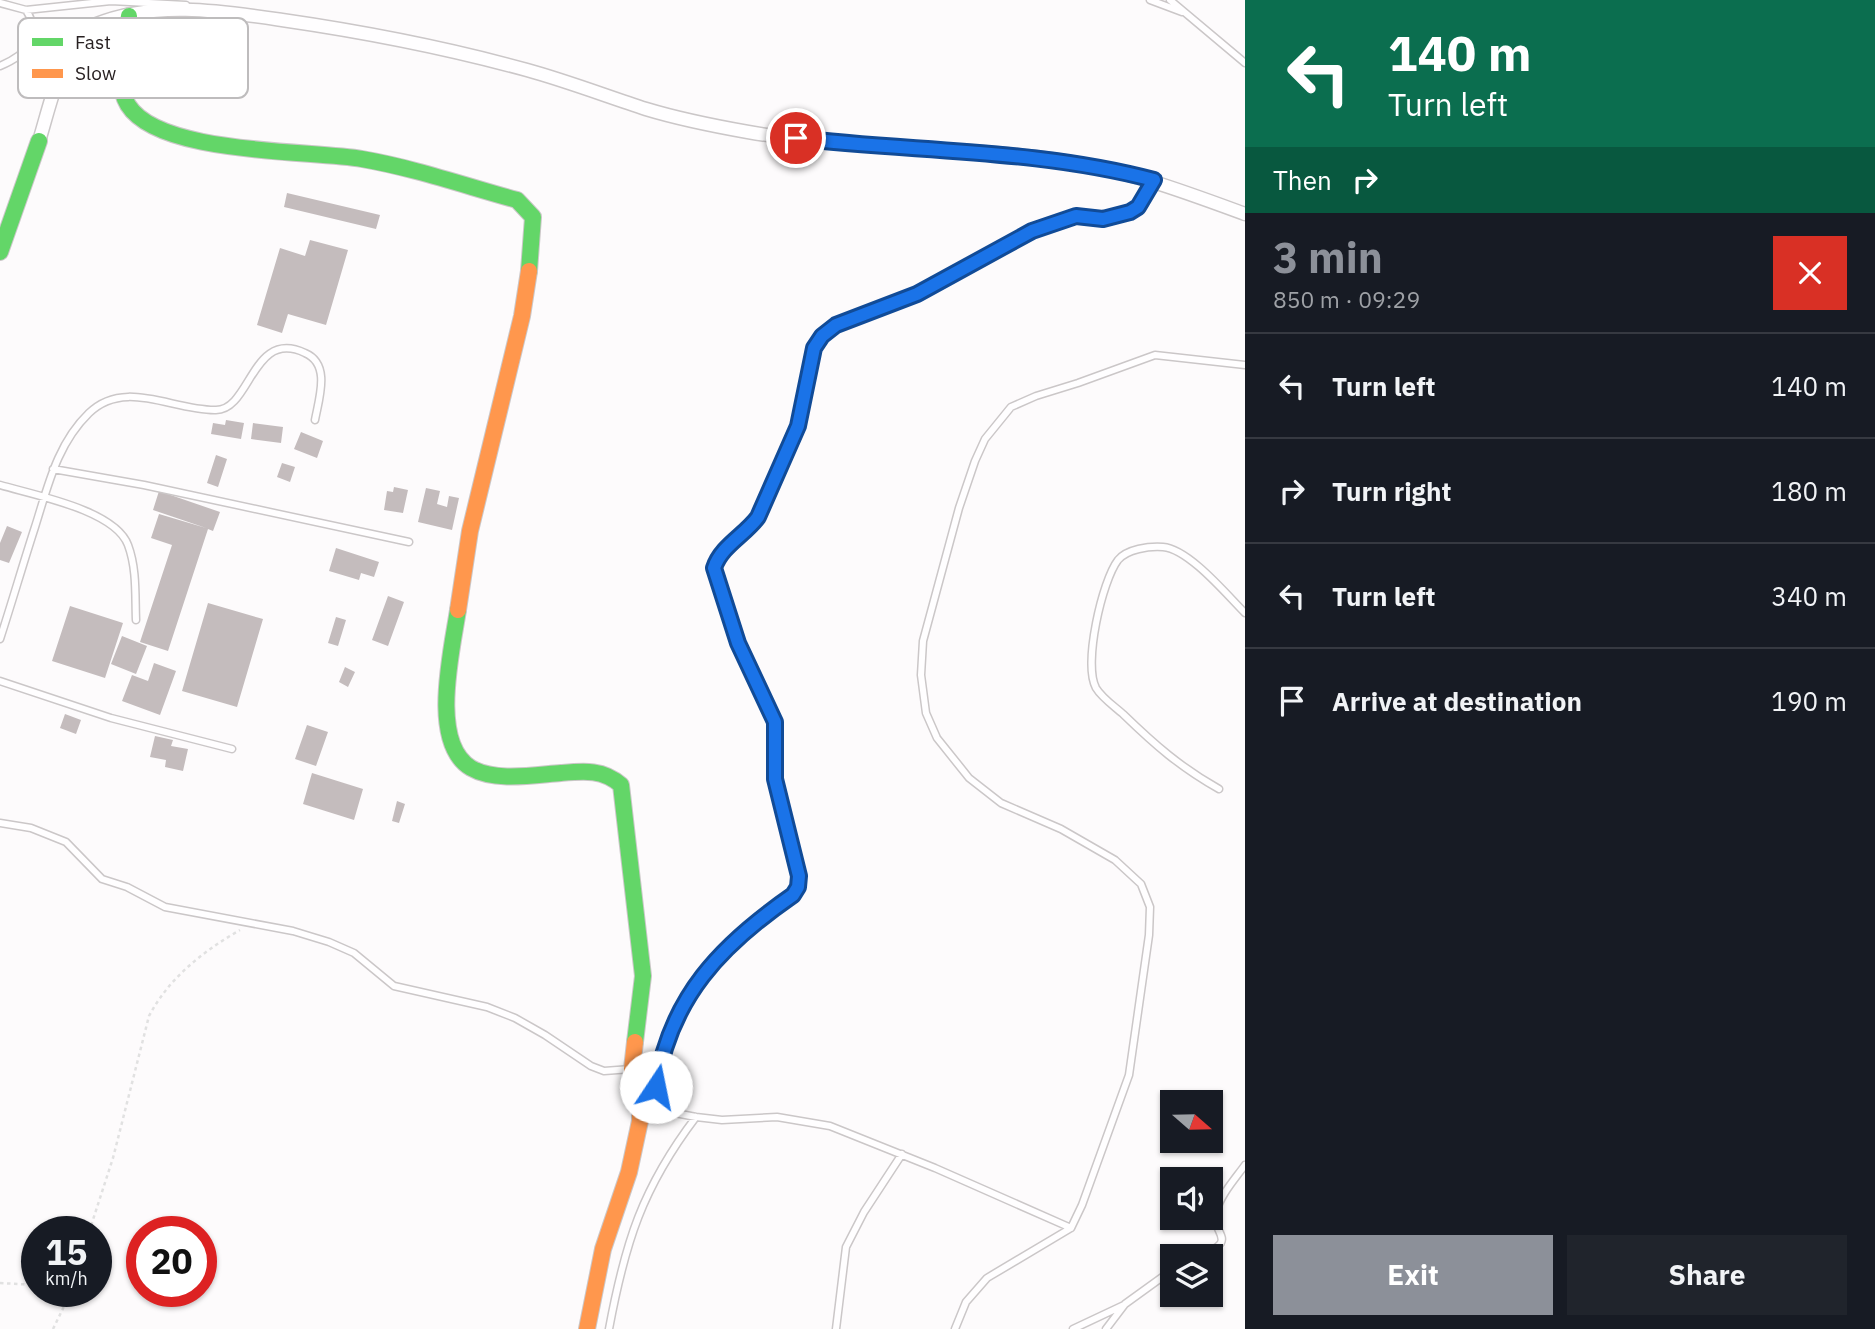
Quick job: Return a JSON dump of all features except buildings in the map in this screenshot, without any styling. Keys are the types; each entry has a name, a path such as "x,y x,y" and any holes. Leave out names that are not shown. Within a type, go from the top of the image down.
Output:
{"street":[{"path":"121,18 151,12 208,9 339,29 438,48 547,76 650,110 752,132 840,143 1015,155 1118,170 1154,180 1245,214"},
{"path":"0,252 55,98"},
{"path":"126,98 128,106 141,119 182,136 218,145 362,159 517,200 533,218 528,282 522,316 470,531 448,674 447,719 451,744 456,754 471,768 514,776 591,771 611,776 621,785 643,975 632,1069 647,1107 603,1249 587,1329"}],"lane":[{"path":"0,3 26,10 133,0 208,9"},
{"path":"1150,0 1187,13"},
{"path":"1171,0 1245,63"},
{"path":"26,10 30,18"},
{"path":"0,66 18,58"},
{"path":"1071,1228 902,1154 830,1126 777,1117 722,1120 647,1107 667,1039 681,1007 698,980 738,936 793,895 798,887 797,867 775,779 775,722 738,643 714,568 717,559 750,529 758,517 798,426 814,348 822,336 836,325 917,294 1032,231 1076,216 1103,219 1130,212 1138,207 1154,180"},
{"path":"0,639 53,469 73,430 91,411 109,399 124,396 202,410 221,410 232,404 264,358 280,350 300,350 313,356 320,368 321,383 316,420"},
{"path":"955,1329 966,1301 987,1278 1071,1228 1082,1205 1129,1075 1149,936 1150,907 1141,884 1115,860 1061,829 1000,803 969,778 937,738 926,713 921,675 923,641 975,461 996,422 1011,407 1036,396 1155,355 1245,365"},
{"path":"53,469 144,485 409,542"},
{"path":"0,495 1,485 96,515 116,527 128,544 134,571 136,620"},
{"path":"1219,789 1184,769 1101,695 1092,675 1095,631 1104,587 1118,560 1133,550 1164,547 1177,551 1206,574 1245,613"},
{"path":"0,681 111,718 232,749"},
{"path":"0,823 31,828 66,842 102,878 127,887 165,907 293,931 354,953 394,986 487,1007 515,1018 578,1059 604,1071 632,1069"},
{"path":"609,1329 627,1247 640,1208 656,1175 696,1117"},
{"path":"836,1329 846,1247 864,1212 902,1154"},
{"path":"1220,1244 1222,1233 1216,1219 1217,1209 1224,1194 1245,1165"},
{"path":"1073,1329 1125,1304 1160,1279"},
{"path":"1106,1329 1125,1304"}],"path":[{"path":"94,1216 113,1158 149,1016 160,996 181,973 216,944 251,923"},
{"path":"0,1283 21,1284"},
{"path":"53,1329 64,1307"}],"traffic: fast":[{"path":"125,98 128,105 145,121 170,133 202,142 362,159 420,172 517,200 533,217 529,271"},
{"path":"0,252 39,141"},
{"path":"458,610 446,695 450,738 458,756 471,768 491,775 593,772 607,776 621,785 643,976 635,1042"}],"traffic: slow":[{"path":"458,610 470,531 522,316 529,271"},
{"path":"587,1329 603,1249 629,1172 640,1121 640,1106 632,1069 635,1042"}],"route":[{"path":"656,1087 667,1039 681,1007 698,980 738,936 793,895 798,887 799,876 775,779 775,722 738,643 714,568 717,559 750,529 758,517 789,449 806,397 814,348 822,336 836,325 917,294 998,247 1032,231 1076,216 1103,219 1130,212 1138,207 1154,180 1118,170 991,152 796,138"}]}
